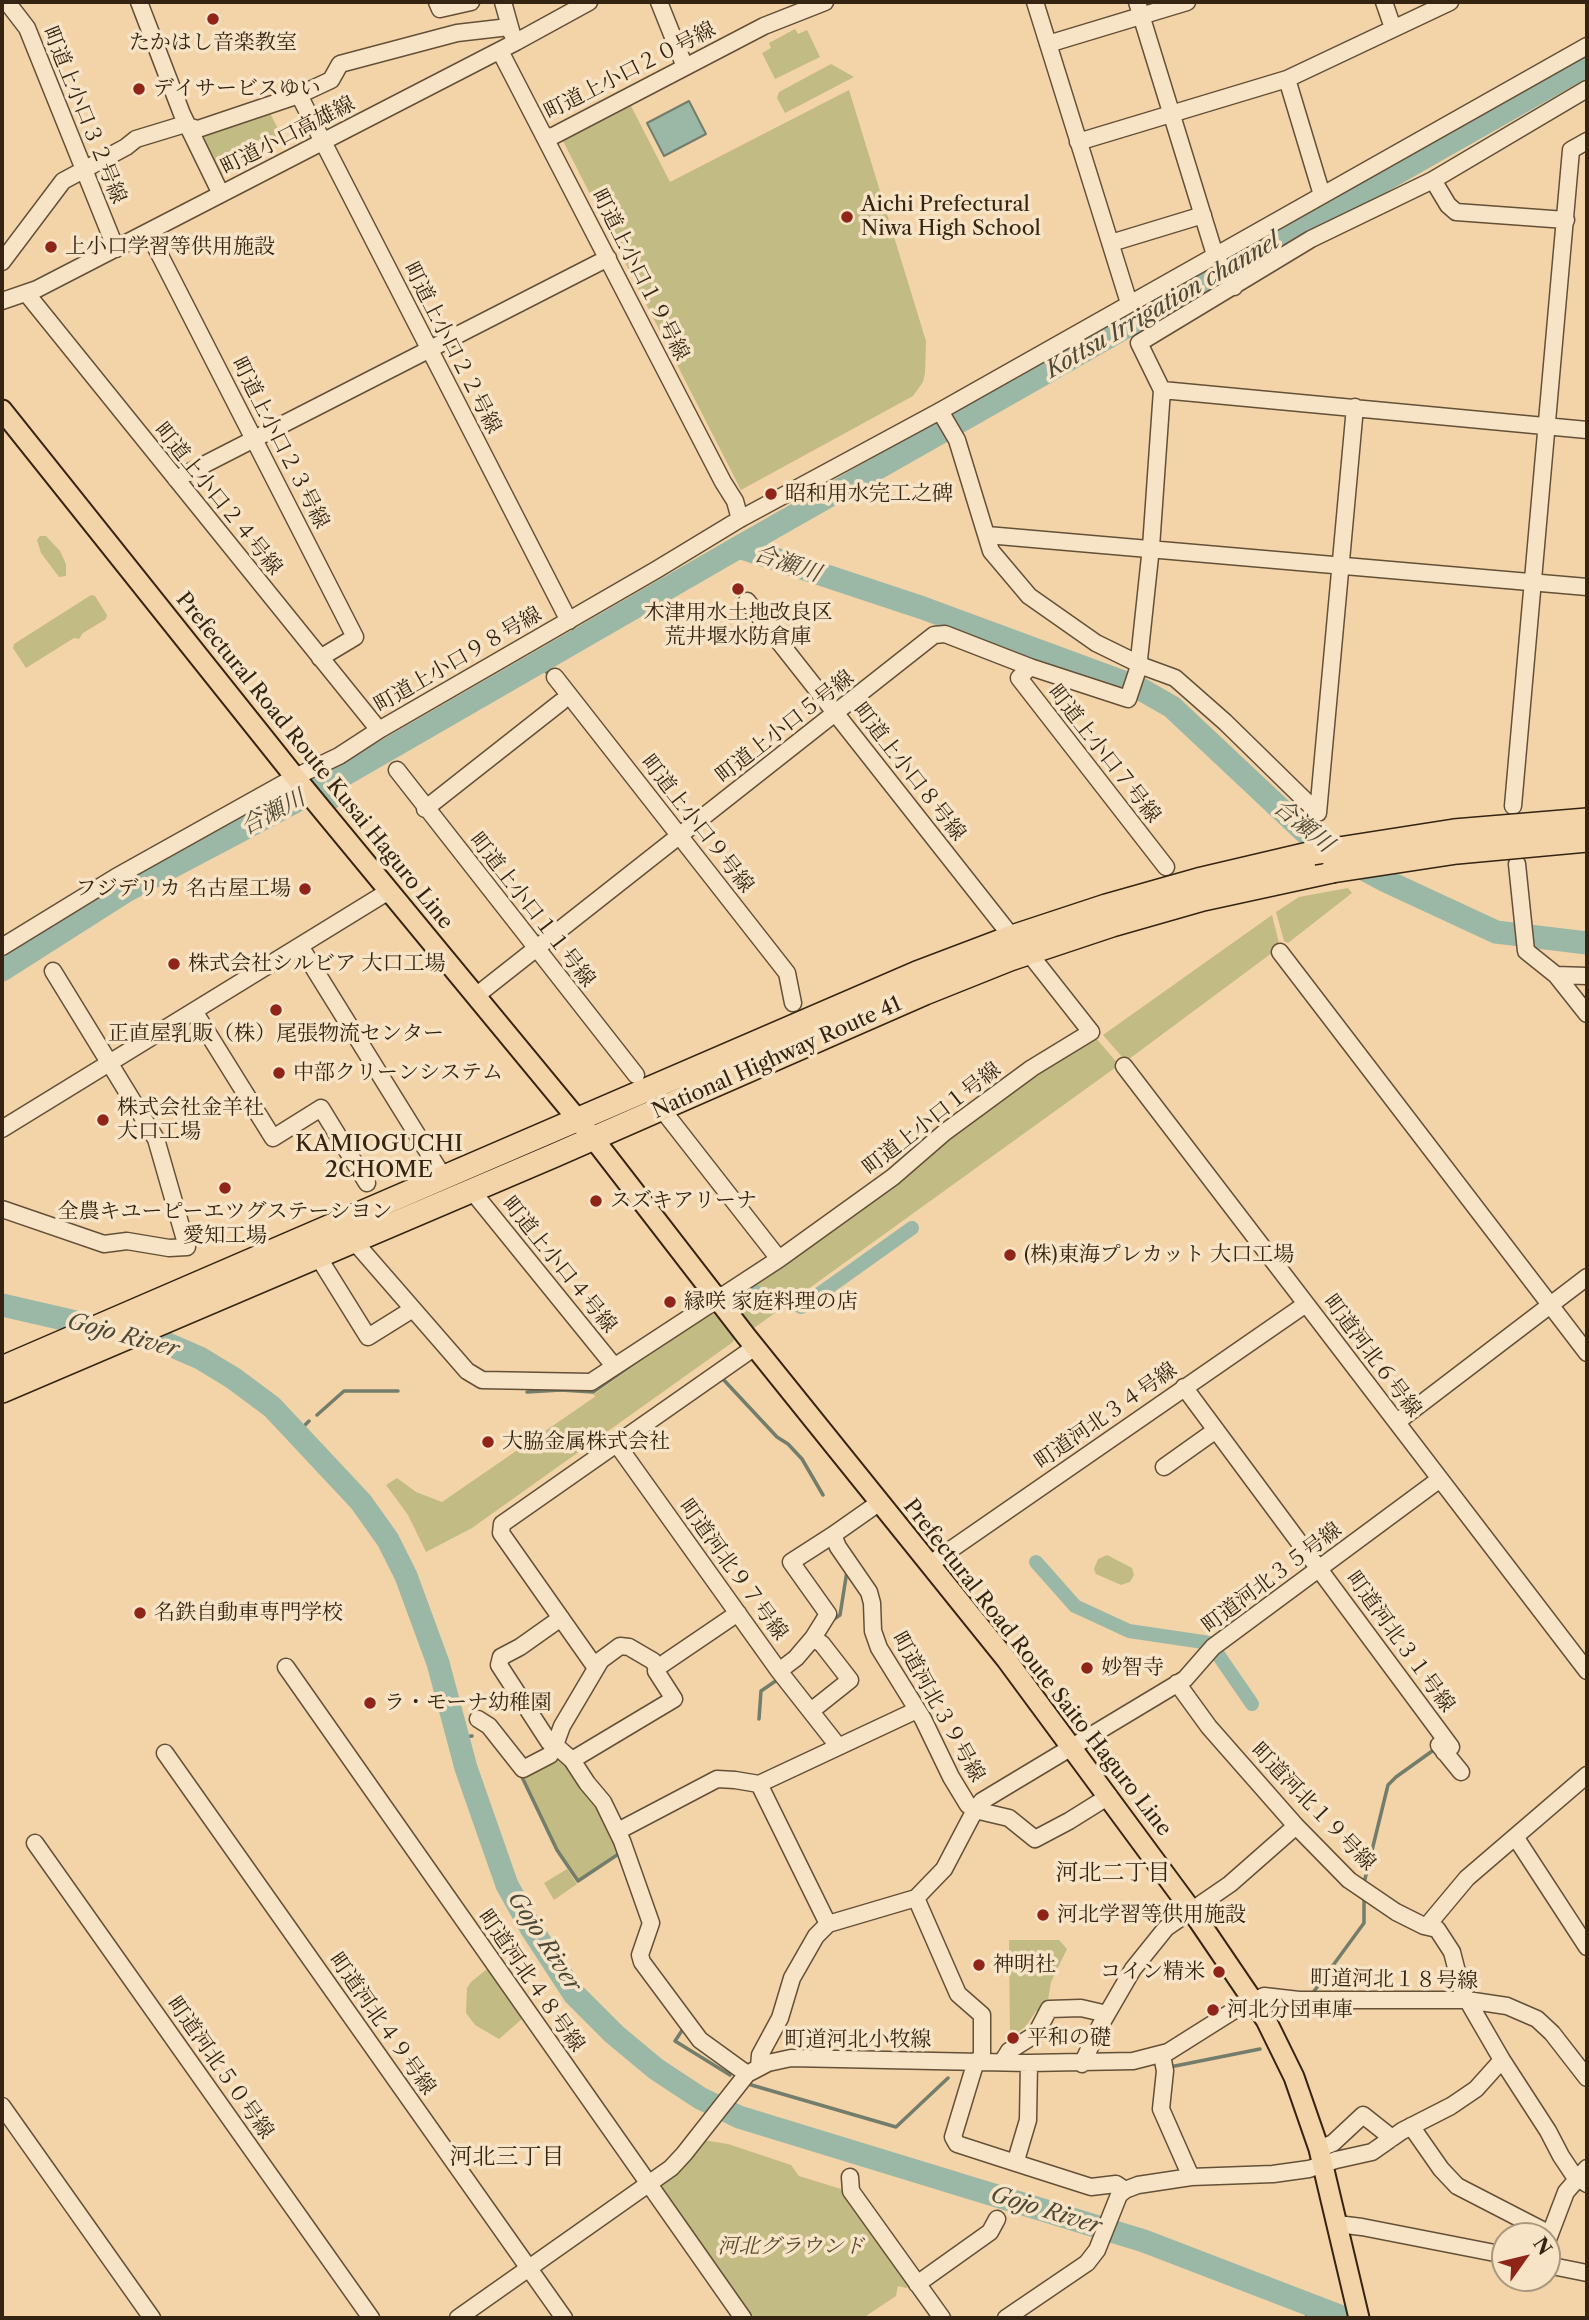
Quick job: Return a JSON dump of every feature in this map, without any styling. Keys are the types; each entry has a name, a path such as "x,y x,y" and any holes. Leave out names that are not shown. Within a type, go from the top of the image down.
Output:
{"highway":[{"name":"National Highway Route 41","path":"213,1289 317,1255 472,1191 925,993 1020,945 1106,906 1198,880 1338,848 1454,831 1587,820"},
{"name":"National Highway Route 41","path":"2,1391 41,1364 213,1289 444,1178 866,995 1020,945 1203,899 1345,868 1457,852 1587,839"},
{"name":"National Highway Route 41","path":"2,1368 41,1364"}],"main road":[{"name":"Prefectural Road Route Kusai Haguro Line","path":"2,410 295,777 593,1139"},
{"name":"Prefectural Road Route Saito Haguro Line","path":"593,1139 1072,1746 1254,2000 1294,2077 1321,2156 1359,2318"}],"street":[{"path":"8,7 29,2"},
{"path":"139,2 165,73 221,194"},
{"path":"437,2 440,9 471,2"},
{"path":"503,2 516,42"},
{"name":"町道小口高雄線","path":"2,301 27,293 500,51 561,9 589,2"},
{"path":"659,2 685,67"},
{"path":"1035,2 1129,303"},
{"path":"1048,44 1140,8 1187,2"},
{"path":"1384,2 1393,28"},
{"path":"1078,142 1287,79 1450,2"},
{"name":"町道上小口２０号線","path":"545,137 553,136 771,23 819,3"},
{"name":"町道上小口３２号線","path":"8,7 27,28 116,248"},
{"path":"1140,8 1215,255 1234,287"},
{"path":"2,262 63,181 136,139 182,125 198,129 299,95 331,80 340,64 457,33 509,27"},
{"name":"町道上小口９８号線","path":"2,947 116,877 295,777 339,756 740,519 940,413 1129,303 1587,47"},
{"name":"町道上小口１９号線","path":"500,51 723,482 735,500 740,519"},
{"path":"1287,79 1322,195"},
{"path":"1587,89 1433,180 1311,239 1139,343 1162,390 1587,430"},
{"name":"町道上小口２２号線","path":"299,95 569,621"},
{"path":"1513,806 1571,150 1587,141"},
{"path":"1433,180 1448,205 1456,212 1566,220"},
{"path":"1111,243 1203,215"},
{"name":"町道上小口２３号線","path":"148,232 355,637 320,658"},
{"path":"176,479 608,258"},
{"name":"町道上小口２４号線","path":"27,293 379,730"},
{"name":"町道上小口５号線","path":"477,995 936,635 945,634 1028,669 1128,699 1138,668 1151,547 1162,390"},
{"path":"940,413 955,437 990,551 1029,596 1096,643 1138,668 1175,678 1225,722 1318,813 1356,407"},
{"path":"987,535 1151,547 1587,587"},
{"name":"町道上小口８号線","path":"747,601 1020,945"},
{"path":"1028,669 1169,854 1164,864"},
{"name":"町道上小口９号線","path":"561,702 550,680 675,840"},
{"path":"425,808 561,702 675,840 777,978 789,1004"},
{"name":"町道上小口１１号線","path":"397,770 636,1075"},
{"path":"1517,864 1526,951 1556,975 1587,1014"},
{"path":"2,1129 388,891"},
{"name":"町道上小口１号線","path":"353,1240 467,1371 482,1380 591,1382 779,1259 894,1177 945,1132 1011,1083 1091,1032 1020,945"},
{"path":"300,946 444,1178"},
{"path":"1280,951 1587,1353"},
{"path":"2,1209 104,1244 132,1242 187,1248 156,1139 53,971"},
{"path":"1556,975 1587,976"},
{"path":"194,1011 273,1138 321,1108 367,1183"},
{"name":"町道河北６号線","path":"1124,1066 1587,1671"},
{"path":"661,1108 779,1259"},
{"name":"町道上小口４号線","path":"472,1191 614,1366"},
{"path":"317,1255 368,1337 413,1309"},
{"path":"1397,1422 1587,1277"},
{"name":"町道河北３４号線","path":"930,1564 1306,1304"},
{"path":"596,1668 501,1533 503,1522 755,1347"},
{"name":"町道河北３１号線","path":"1184,1387 1444,1752 1461,1772"},
{"path":"1164,1467 1216,1430"},
{"name":"町道河北９７号線","path":"615,1443 779,1671 796,1658 813,1639 828,1614 791,1562 833,1535"},
{"name":"町道河北３５号線","path":"828,1924 916,1898 944,1870 982,1801 1185,1679 1213,1647 1440,1479"},
{"path":"833,1535 880,1502"},
{"name":"町道河北３９号線","path":"833,1535 838,1547 869,1592 873,1631 879,1648 917,1710 968,1805 975,1810 1009,1818 1035,1839 1069,1822 1110,1796"},
{"path":"657,1668 738,1613"},
{"path":"561,1618 520,1647 500,1657 499,1665 549,1742 572,1760 603,1802 618,1831 651,1923 640,1955 642,1962 700,2040 753,2070"},
{"path":"811,1711 850,1680 822,1644 813,1639"},
{"path":"478,1719 489,1726 523,1769 550,1755 562,1726 601,1660 620,1646 629,1647 653,1661 656,1671 674,1699 572,1760"},
{"name":"町道河北４８号線","path":"286,1667 743,2318"},
{"path":"779,1671 838,1746"},
{"name":"町道河北１９号線","path":"1177,1684 1209,1727 1296,1826 1349,1880 1396,1912 1424,1926 1437,1929 1452,1952 1462,1991 1502,2060 1561,2156 1584,2176"},
{"path":"618,1831 717,1779 759,1784 917,1710"},
{"name":"町道河北４９号線","path":"165,1753 564,2318"},
{"path":"1429,1926 1430,1921 1467,1878 1587,1775"},
{"path":"458,2318 677,2163 735,2087 753,2070 780,2018 792,1978 816,1936 828,1924 759,1784"},
{"path":"1082,2064 1139,1959 1173,1921 1192,1911 1254,1866 1296,1826"},
{"path":"1516,1838 1586,1943"},
{"name":"町道河北５０号線","path":"35,1843 371,2318"},
{"path":"916,1898 958,1994 982,2015 979,2062 953,2137 957,2144 1091,2187 1116,2184 1125,2190"},
{"path":"85,1914 79,1919 358,2318"},
{"name":"町道河北１８号線","path":"1254,2000 1264,1996 1299,2000 1467,2000 1500,2004 1523,2011 1537,2019 1557,2038 1587,2078"},
{"name":"町道河北小牧線","path":"753,2070 791,2058 1082,2064 1133,2061 1162,2055 1175,2049 1254,2000"},
{"path":"1002,2063 1009,2051 1037,2034 1049,2009 1081,2008 1107,2014"},
{"path":"1162,2055 1165,2070 1161,2109 1191,2177"},
{"path":"1321,2156 1372,2152 1392,2137 1476,2090 1502,2060"},
{"path":"1019,2164 1017,2157 1028,2120 1029,2063"},
{"path":"2,2106 152,2318"},
{"path":"1006,2318 1087,2263 1097,2250 1119,2195 1125,2190 1138,2185 1191,2177 1273,2174 1309,2169 1363,2115 1392,2137"},
{"path":"1411,2126 1441,2169 1457,2186 1519,2222"},
{"path":"1555,2222 1566,2192 1584,2176"},
{"path":"850,2177 851,2191 942,2318"},
{"path":"917,2284 990,2232 998,2219"},
{"path":"1337,2224 1491,2252"},
{"path":"1561,2268 1587,2273"}],"green space":[{"path":"795,29 798,34 807,30 820,57 775,79 762,53 771,48 769,43"},
{"path":"831,64 854,77 785,113 777,98 779,92"},
{"path":"849,90 926,341 923,382 913,396 741,490 563,141 631,106 670,182"},
{"path":"268,109 285,143 219,177 197,133"},
{"path":"40,536 46,536 60,551 66,564 66,576 59,577 41,553 37,540"},
{"path":"91,595 95,596 107,615 106,619 83,633 79,639 74,638 26,668 13,648 14,644"},
{"path":"1348,888 1352,893 1288,943 1284,941 1276,912 1299,897"},
{"path":"1272,915 1280,947 1129,1059 1123,1058 1103,1035"},
{"path":"1095,1037 1119,1065 754,1328 730,1299 875,1199 1034,1074"},
{"path":"712,1311 734,1339 733,1342 472,1528 426,1552 408,1515 386,1485 397,1478 416,1492 442,1502 596,1396 593,1395"},
{"path":"1107,1555 1132,1568 1134,1575 1130,1582 1121,1585 1096,1574 1094,1569 1098,1559"},
{"path":"552,1759 566,1760 599,1802 621,1850 578,1880 558,1850 522,1774"},
{"path":"567,1869 577,1884 554,1900 544,1883"},
{"path":"1009,1940 1059,1940 1067,1949 1051,1982 1046,2012 1043,2015 1036,2011 1026,2026 1010,2038"},
{"path":"487,1969 522,2019 499,2039 475,2025 466,2013 467,1988"},
{"name":"河北グラウンド","path":"703,2140 728,2144 791,2165 799,2176 841,2189 909,2286 898,2286 896,2296 863,2318 754,2318 662,2187"}],"shaded area":[{"path":"689,101 706,134 664,156 647,123"}],"waterway":[{"name":"Kottsu Irrigation channel","path":"2,970 126,891 323,787 1587,65"},
{"name":"合瀬川","path":"739,547 923,608 1137,687 1172,707 1306,833 1345,859 1496,932 1587,943"},
{"path":"540,661 549,676"},
{"name":"合瀬川","path":"310,774 333,802"},
{"path":"801,1307 912,1228"},
{"path":"745,1290 758,1293"},
{"name":"Gojo River","path":"2,1305 163,1342 200,1358 272,1407 361,1502 388,1540 406,1576 438,1663 466,1768 507,1885 574,1994 614,2034 656,2069 700,2098 739,2117 1144,2241 1342,2317"},
{"path":"527,1392 593,1392 646,1355"},
{"path":"721,1377 777,1437 802,1459 823,1495"},
{"path":"317,1415 344,1391 398,1391"},
{"path":"297,1433 309,1421"},
{"path":"1036,1562 1075,1606 1129,1631 1210,1643"},
{"path":"831,1621 840,1615 847,1571"},
{"path":"1217,1653 1252,1704"},
{"path":"759,1719 761,1691 780,1678"},
{"path":"459,1738 472,1736"},
{"path":"1364,1883 1388,1785 1435,1749"},
{"path":"521,1775 557,1850 578,1881 620,1853 621,1855"},
{"path":"1312,1994 1364,1923 1364,1897"},
{"path":"682,2027 675,2041 730,2075"},
{"path":"1170,2067 1260,2049"},
{"path":"748,2084 896,2127 948,2078"},
{"path":"1306,2318 1311,2305"}],"place":[{"name":"たかはし音楽教室","path":"213,19"},
{"name":"デイサービスゆい","path":"139,89"},
{"name":"Aichi Prefectural Niwa High School","path":"847,217"},
{"name":"上小口学習等供用施設","path":"51,247"},
{"name":"昭和用水完工之碑","path":"771,494"},
{"name":"木津用水土地改良区 荒井堰水防倉庫","path":"738,589"},
{"name":"フジデリカ 名古屋工場","path":"305,889"},
{"name":"株式会社シルビア 大口工場","path":"174,964"},
{"name":"正直屋乳販（株）尾張物流センター","path":"276,1010"},
{"name":"中部クリーンシステム","path":"279,1073"},
{"name":"株式会社金羊社 大口工場","path":"103,1120"},
{"name":"全農キユーピーエツグステーシヨン 愛知工場","path":"225,1188"},
{"name":"スズキアリーナ","path":"596,1201"},
{"name":"(株)東海プレカット 大口工場","path":"1010,1255"},
{"name":"縁咲 家庭料理の店","path":"670,1302"},
{"name":"大脇金属株式会社","path":"488,1442"},
{"name":"名鉄自動車専門学校","path":"140,1613"},
{"name":"妙智寺","path":"1087,1668"},
{"name":"ラ・モーナ幼稚園","path":"370,1703"},
{"name":"河北学習等供用施設","path":"1043,1915"},
{"name":"神明社","path":"979,1965"},
{"name":"コイン精米","path":"1219,1972"},
{"name":"河北分団車庫","path":"1213,2010"},
{"name":"平和の礎","path":"1013,2038"}],"district":[{"name":"KAMIOGUCHI 2CHOME","path":"379,1157"},
{"name":"河北二丁目","path":"1113,1873"},
{"name":"河北三丁目","path":"507,2157"}]}
